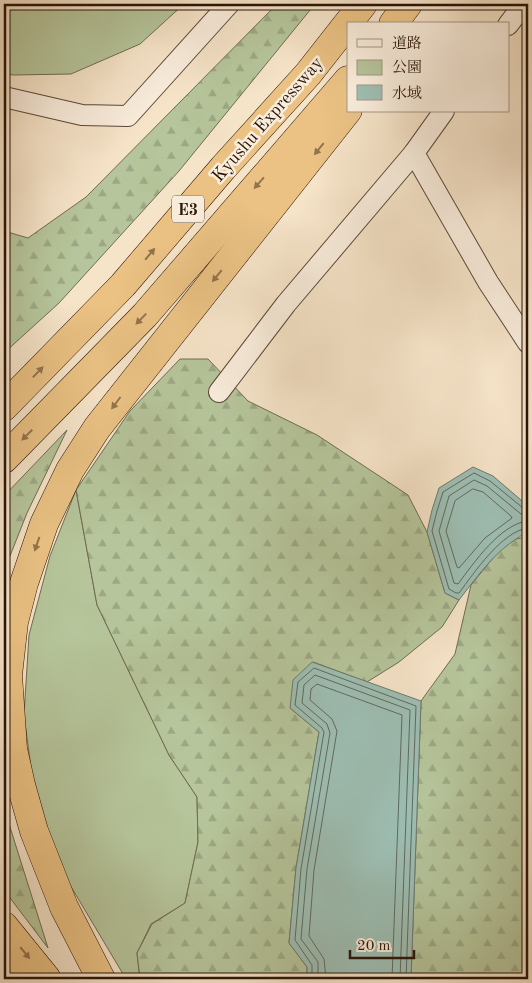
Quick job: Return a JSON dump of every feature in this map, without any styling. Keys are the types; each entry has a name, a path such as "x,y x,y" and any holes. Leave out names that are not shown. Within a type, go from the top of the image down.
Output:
{"highway":[{"name":"Kyushu Expressway","path":"349,22 363,4"},
{"path":"394,22 408,4"},
{"path":"405,22 417,4"},
{"name":"Kyushu Expressway","path":"4,407 123,285 223,168 308,74 347,24"},
{"name":"Kyushu Expressway","path":"4,459 145,315 347,81"},
{"path":"101,979 64,907 34,831 13,749 8,675 14,622 24,582 44,524 66,477 97,428 347,111"},
{"path":"4,926 46,979"},
{"path":"4,960 19,979"}],"street":[{"path":"4,97 82,115 128,116 229,4"},
{"path":"510,22 524,4"},
{"path":"219,392 286,304 414,153 443,112"},
{"path":"414,153 488,282 528,343"}],"green space":[{"path":"4,4 184,4 140,44 71,74 13,75 4,73"},
{"path":"277,4 315,4 179,171 59,303 4,353 4,231 28,238 86,197"},
{"path":"180,359 208,359 248,401 317,435 408,495 427,532 445,593 459,600 442,627 399,662 367,682 313,662 290,708 319,732 296,868 289,943 307,967 307,979 140,979 137,953 152,924 185,903 198,842 197,797 169,755 97,605 76,490 130,411"},
{"path":"67,430 27,513 4,571 4,496"},
{"path":"76,490 97,605 169,755 197,797 198,842 185,903 151,924 137,953 140,979 126,979 67,880 35,798 24,715 29,635 50,556"},
{"path":"528,537 528,979 411,979 421,701 455,654 471,585 497,553 515,539"},
{"path":"4,808 48,948 4,890"}],"water":[{"path":"473,467 493,476 528,506 528,532 498,553 459,600 445,593 427,532 439,488"},
{"path":"312,662 421,701 411,979 307,979 307,967 289,943 296,868 319,732 290,708 293,680"}]}
